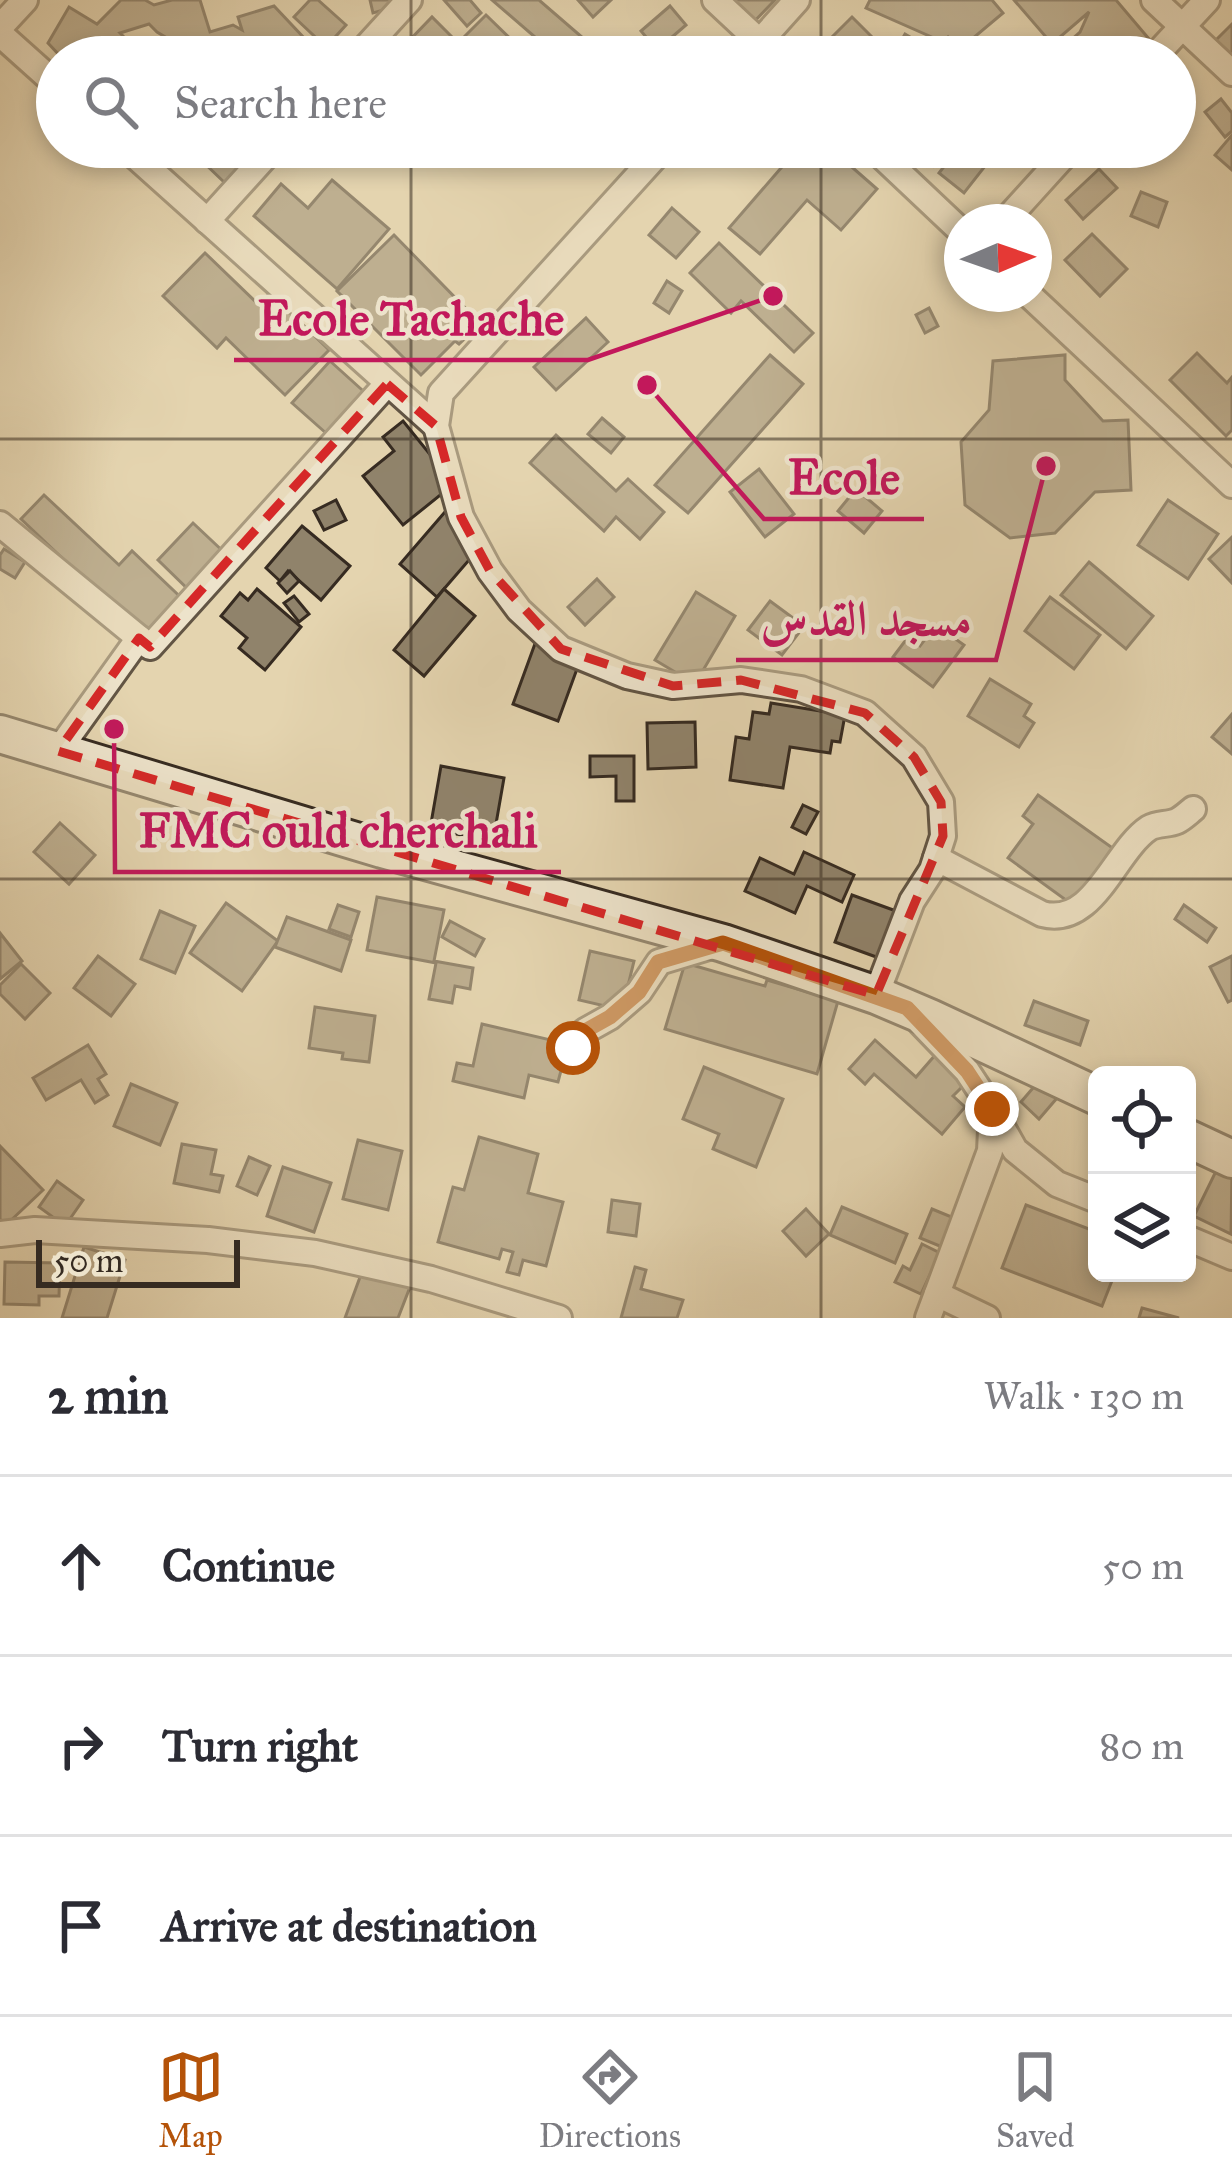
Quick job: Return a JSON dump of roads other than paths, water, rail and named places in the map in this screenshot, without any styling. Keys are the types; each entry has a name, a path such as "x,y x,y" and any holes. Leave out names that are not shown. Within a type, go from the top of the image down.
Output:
{"main road":[{"path":"0,734 723,943 891,1002 1088,1092"},
{"path":"1196,1142 1232,1159"}],"street":[{"path":"25,0 0,30 36,65"},
{"path":"377,36 410,0"},
{"path":"715,0 746,36"},
{"path":"771,36 797,0"},
{"path":"1154,0 1193,36"},
{"path":"1173,36 1208,0"},
{"path":"1196,39 1232,73"},
{"path":"148,168 436,426"},
{"path":"207,221 255,168"},
{"path":"645,168 441,393 436,426 461,517 490,572 518,610 560,649 627,676 673,686 741,680 801,689 866,713 914,757 941,802 943,836 932,870 912,901 891,1002 967,1071 1015,1150 1058,1184 1088,1196"},
{"path":"894,168 944,215"},
{"path":"1020,204 1053,168"},
{"path":"1047,312 1232,485"},
{"path":"0,524 150,647 388,384"},
{"path":"58,751 139,638"},
{"path":"936,858 1057,918 1088,900 1147,830 1174,823 1193,809"},
{"path":"573,1048 585,1031 639,992 658,962 723,943"},
{"path":"987,1318 932,1306 990,1151 992,1109"},
{"path":"0,1234 35,1230 208,1240 315,1253 431,1279 554,1317"},
{"path":"1196,1242 1232,1257"}],"place":[{"name":"Ecole Tachache","path":"773,296"},
{"name":"Ecole","path":"647,385"},
{"name":"مسجد القدس","path":"1046,466"},
{"name":"FMC ould cherchali","path":"114,729"}]}
